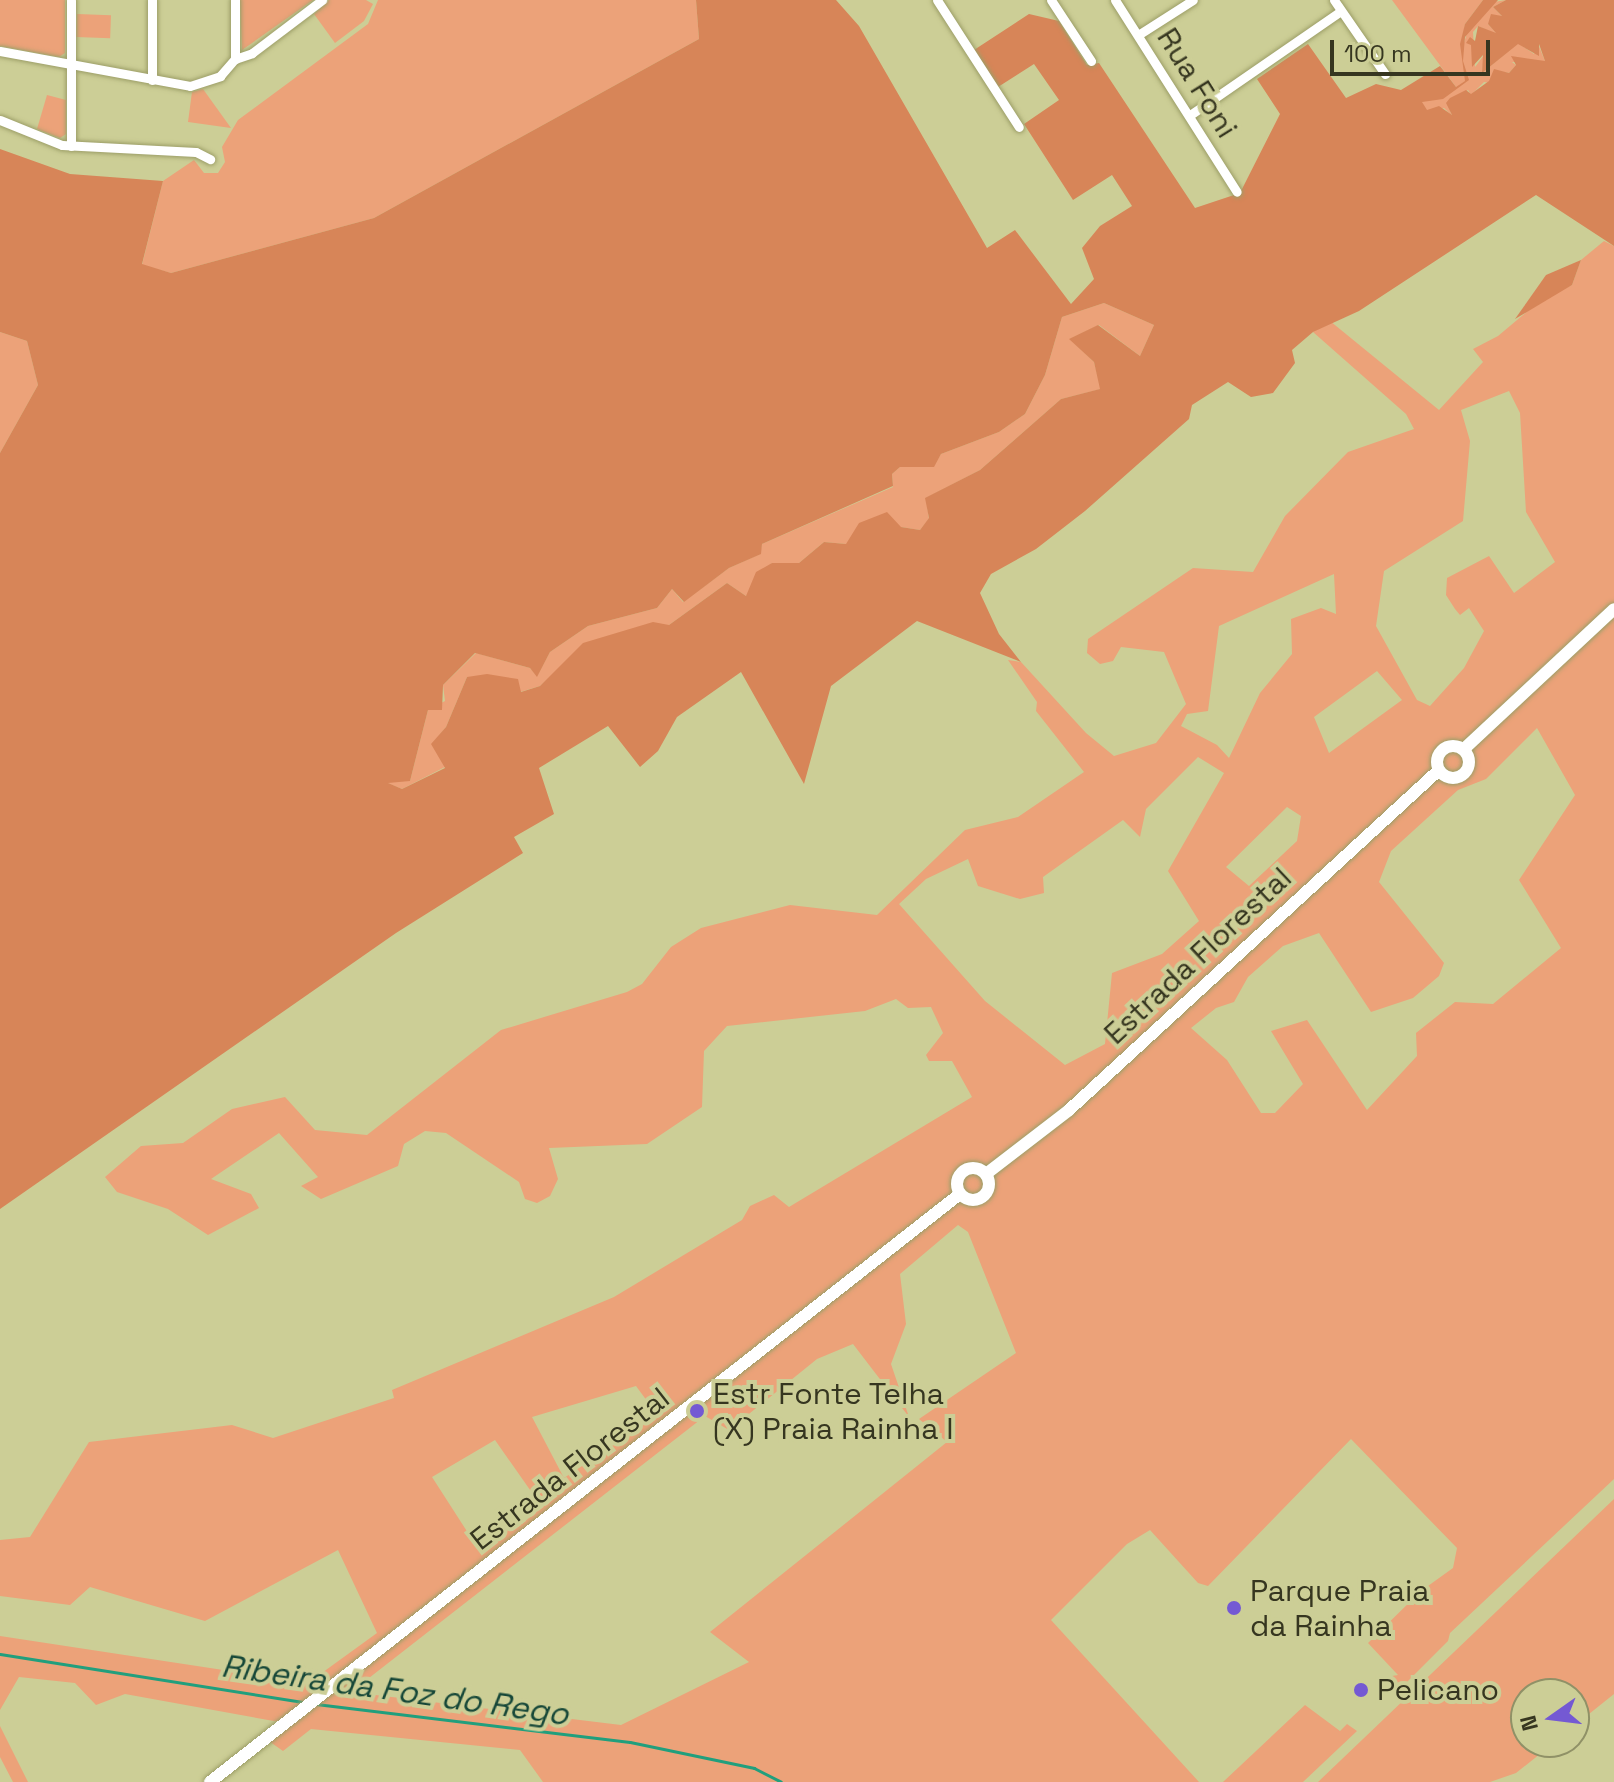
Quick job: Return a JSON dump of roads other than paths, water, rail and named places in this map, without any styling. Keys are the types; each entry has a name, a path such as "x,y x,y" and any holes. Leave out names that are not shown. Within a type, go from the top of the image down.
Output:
{"main road":[{"path":"1464,749 1470,762 1463,776 1454,779 1439,770 1443,749 1464,749 1614,609"},
{"name":"Estrada Florestal","path":"986,1174 1069,1110 1439,770"},
{"path":"978,1168 986,1174 987,1193 980,1199 960,1194 959,1175 978,1168"},
{"name":"Estrada Florestal","path":"210,1782 960,1194"}],"street":[{"path":"71,0 71,146"},
{"path":"152,0 152,80"},
{"path":"235,0 235,59"},
{"path":"0,51 152,80 197,84 220,76 235,59 252,53 322,0"},
{"path":"937,0 1019,127"},
{"path":"1051,0 1091,61"},
{"name":"Rua Foni","path":"1115,0 1237,192"},
{"path":"1138,35 1193,0"},
{"path":"1334,0 1385,74"},
{"path":"1190,115 1341,11"},
{"path":"0,120 71,146 196,152 210,159"}],"waterway":[{"name":"Ribeira da Foz do Rego","path":"0,1654 304,1702"},
{"name":"Ribeira da Foz do Rego","path":"316,1704 630,1742 754,1768 781,1782"}],"place":[{"name":"Estr Fonte Telha (X) Praia Rainha I","path":"697,1411"},
{"name":"Parque Praia da Rainha","path":"1234,1608"},
{"name":"Pelicano","path":"1361,1690"}]}
